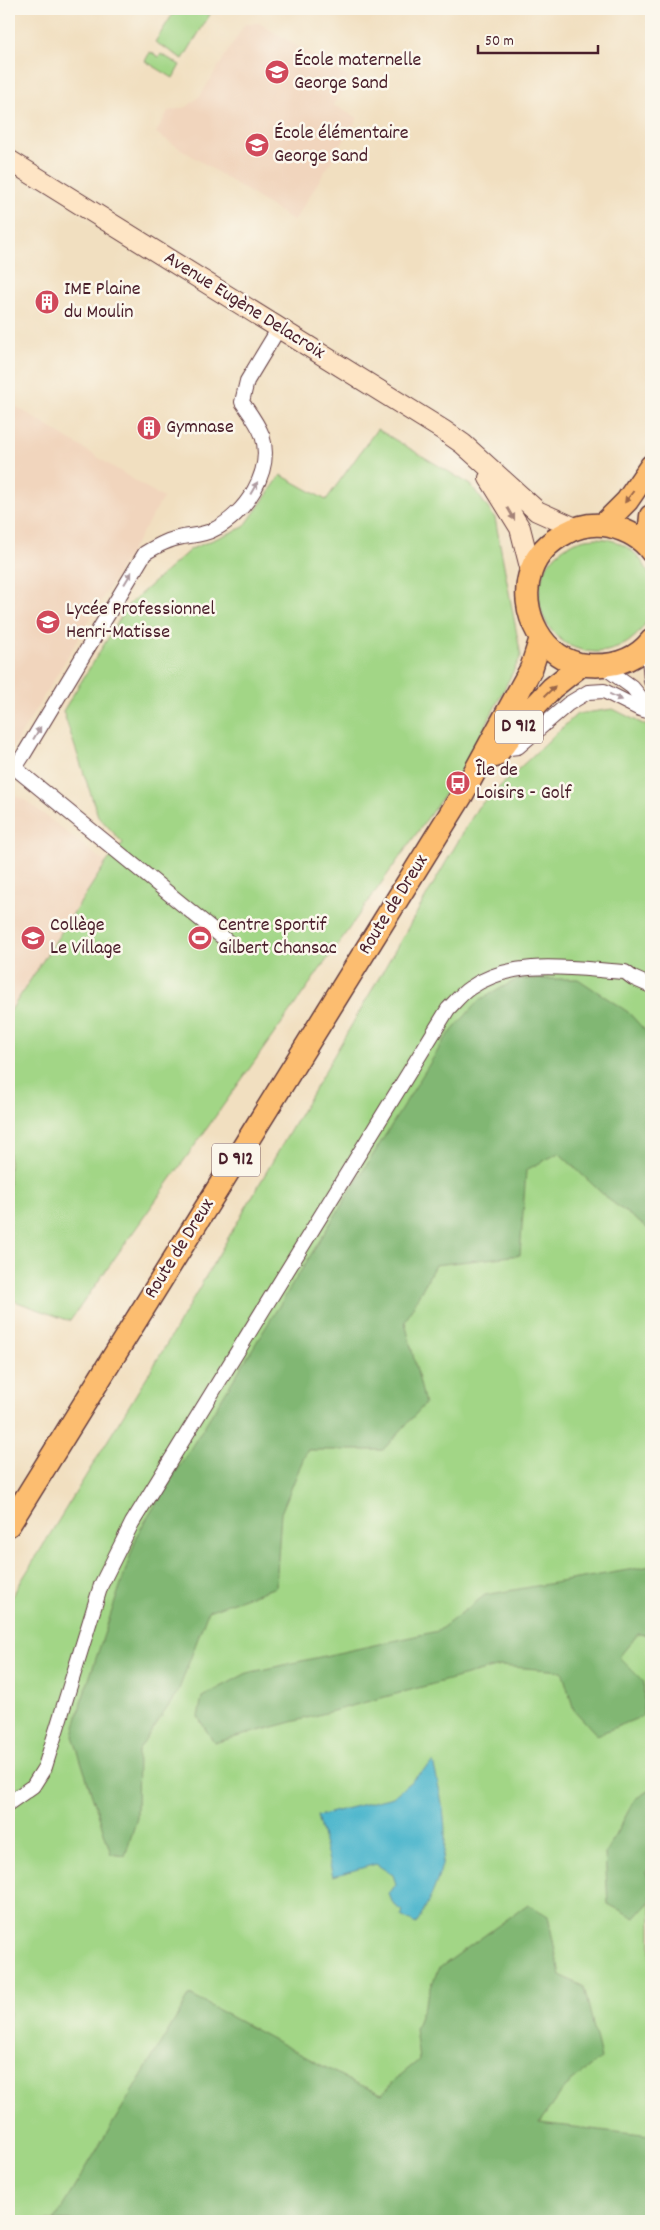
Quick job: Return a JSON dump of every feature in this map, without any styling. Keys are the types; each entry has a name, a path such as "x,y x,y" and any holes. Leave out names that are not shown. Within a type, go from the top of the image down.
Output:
{"main road":[{"name":"Avenue Eugène Delacroix","path":"9,160 443,430 462,444 537,511 575,528"},
{"name":"Avenue Eugène Delacroix","path":"476,458 520,528 531,571"},
{"path":"603,525 627,501 651,466"},
{"path":"649,548 651,516"},
{"path":"649,548 635,536 620,528 603,525 575,528 554,540 540,554 531,571 526,593 529,615 541,638 550,649 565,659 581,665 604,667 635,655 650,642"},
{"name":"Route de Dreux","path":"9,1525 462,795 531,669 541,638"},
{"name":"Route de Dreux","path":"462,795 552,688 581,665"}],"street":[{"path":"227,942 12,766 145,553 162,543 184,536 202,535 214,530 231,518 245,503 263,472 265,455 262,433 242,402 247,381 279,328"},
{"path":"650,642 651,681"},
{"path":"604,667 632,687 651,711"},
{"path":"501,749 518,747 568,704 588,692 604,691 640,709 651,711"},
{"path":"9,1803 34,1786 45,1767 101,1585 132,1522 448,1009 470,988 502,972 528,967 625,972 632,978 651,986"}],"shaded area":[{"name":"École élémentaire George Sand","path":"259,23 349,78 333,105 358,118 294,221 156,133 168,111 187,107 200,96 245,24"},
{"name":"Lycée Professionnel Henri-Matisse","path":"9,402 163,498 12,749 9,747"},
{"name":"Collège Le Village","path":"9,792 28,802 106,863 9,1013"}],"green space":[{"path":"176,9 208,9 212,11 183,59 155,42"},
{"path":"150,52 159,57 161,54 180,65 173,78 145,61"},
{"name":"Centre Sportif Gilbert Chansac","path":"377,429 471,485 495,518 521,656 466,764 70,1321 9,1299 9,1013 106,863 123,843 98,816 63,711 129,604 191,549 244,527 281,475 326,500"},
{"path":"596,538 618,542 637,554 649,573 653,595 649,617 637,636 618,648 596,652 574,648 555,636 543,617 539,595 543,573 555,554 574,542"},
{"path":"613,709 651,728 651,2221 9,2221 9,1601 162,1352 478,807 577,714"},
{"path":"518,979 578,979 628,1012 651,1037 651,1231 608,1199 559,1153 526,1170 520,1255 435,1265 405,1322 425,1404 383,1450 307,1450 281,1513 276,1587 208,1611 178,1692 138,1751 137,1818 125,1856 111,1854 73,1736 81,1703 138,1533 445,1039 479,1000"},
{"path":"651,1566 651,1635 638,1634 619,1657 644,1682 643,1716 597,1735 574,1710 562,1671 500,1666 214,1743 198,1717 202,1697 247,1673 438,1631 485,1595"},
{"path":"651,1789 651,1866 646,1872 651,1886 651,1900 635,1918 608,1904 605,1854 635,1799"},
{"path":"528,1904 548,1916 560,1975 584,1987 601,2058 565,2087 539,2123 651,2136 651,2221 54,2221 190,1995 349,2080 382,2094 397,2078 419,2060 415,2029 438,1969"}],"water":[{"path":"433,1762 443,1808 445,1846 437,1882 416,1924 401,1916 403,1911 393,1904 389,1894 396,1884 393,1875 376,1864 333,1876 317,1816 393,1797"}],"place":[{"name":"École maternelle George Sand","path":"277,72"},
{"name":"École élémentaire George Sand","path":"257,145"},
{"name":"IME Plaine du Moulin","path":"47,302"},
{"name":"Gymnase","path":"149,428"},
{"name":"Lycée Professionnel Henri-Matisse","path":"48,622"},
{"name":"Île de Loisirs - Golf","path":"458,783"},
{"name":"Collège Le Village","path":"33,938"},
{"name":"Centre Sportif Gilbert Chansac","path":"200,938"}]}
